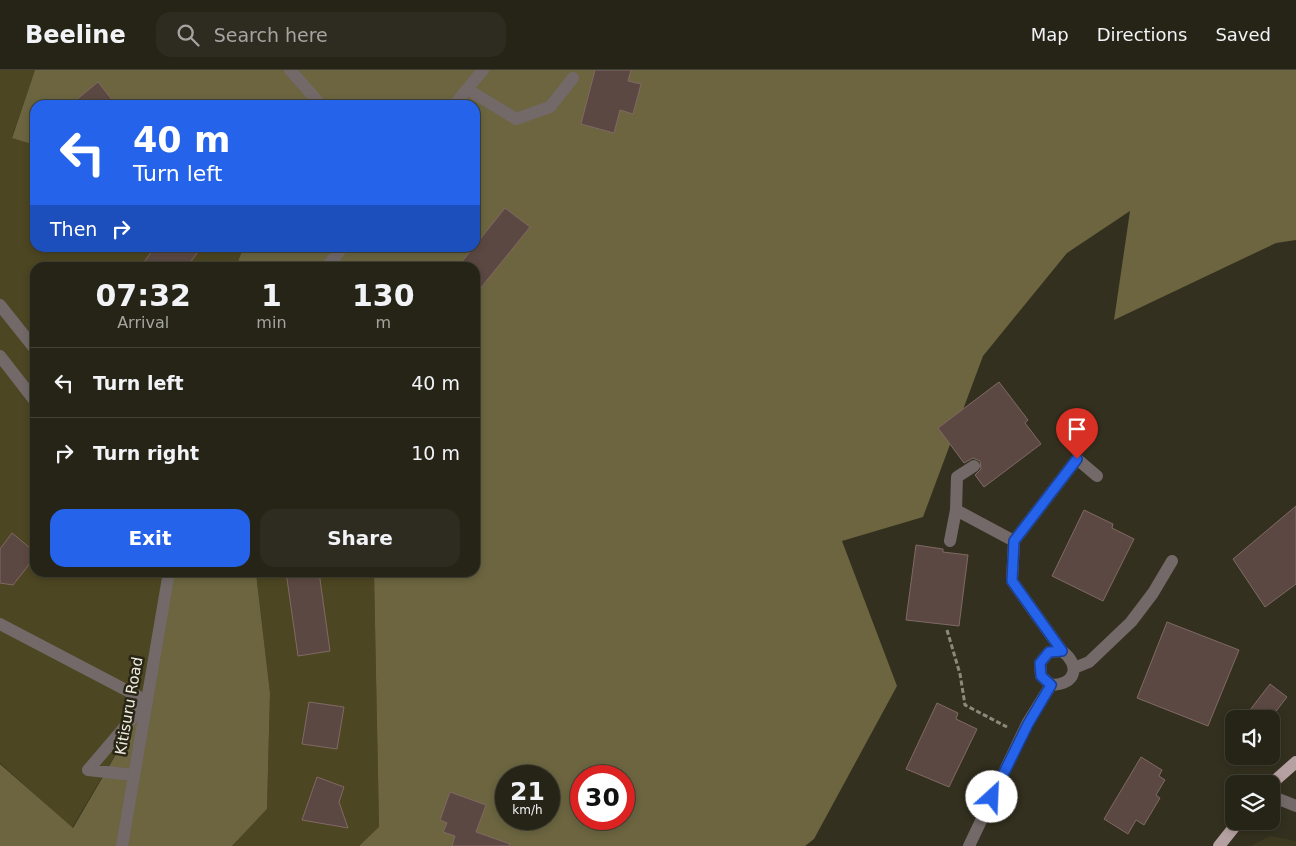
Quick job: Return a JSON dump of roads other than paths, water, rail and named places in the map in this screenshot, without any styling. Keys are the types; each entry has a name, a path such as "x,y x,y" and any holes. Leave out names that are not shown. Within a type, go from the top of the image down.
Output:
{"main road":[{"path":"1280,776 1296,762"},
{"path":"1219,846 1232,830"}],"street":[{"path":"290,70 317,100"},
{"path":"458,100 478,72"},
{"path":"467,88 516,119 550,106 573,78"},
{"path":"331,262 339,252"},
{"path":"0,306 30,343"},
{"path":"0,356 30,395"},
{"path":"1062,651 1049,652 1040,663 1041,676 1051,685 1062,685 1071,678 1074,668 1071,657 1062,651 1012,581 1014,541 1077,459 1097,476"},
{"path":"950,541 956,510 957,477 974,466"},
{"path":"956,510 1014,541"},
{"path":"1074,668 1089,662 1131,622 1153,592 1172,561"},
{"name":"Kitisuru Road","path":"122,846 168,577"},
{"path":"0,624 147,701 88,770 134,775"},
{"path":"969,846 1022,735 1051,685"},
{"path":"1280,800 1296,806"}]}
